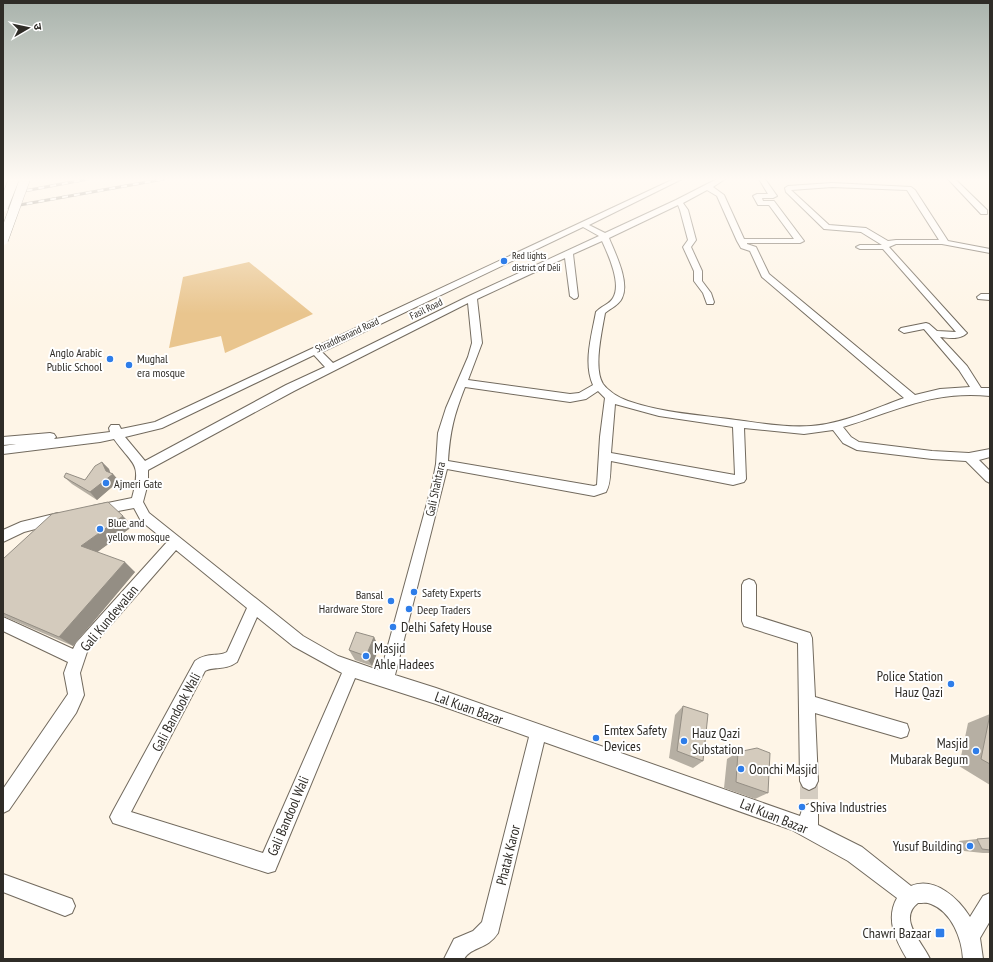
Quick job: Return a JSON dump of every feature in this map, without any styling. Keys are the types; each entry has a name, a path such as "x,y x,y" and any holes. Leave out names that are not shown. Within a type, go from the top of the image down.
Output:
{"main road":[{"path":"3,240 9,224"}],"street":[{"name":"Shraddhanand Road","path":"3,450 100,438 115,431 159,416 214,393 572,224"},
{"name":"Shraddhanand Road","path":"3,441 115,431 158,425 315,350 439,303 582,224"},
{"path":"582,224 604,236 615,263 620,292 617,299 601,312 594,374 599,386 610,396 628,405 680,416 738,424 811,430 836,425 934,393 957,390 990,392"},
{"name":"Fasil Road","path":"144,467 290,388 332,368 439,303 472,298 631,224"},
{"path":"688,224 692,240 687,247 698,271 698,281 707,293 710,302"},
{"path":"733,224 744,246 753,249 765,275 912,399"},
{"path":"741,241 800,241 787,224"},
{"path":"824,224 827,227 863,230 886,246 962,333 960,335 935,334"},
{"path":"933,224 944,242"},
{"path":"860,247 886,246 896,242 944,242 990,251"},
{"path":"569,253 574,296"},
{"name":"Gali Shahtara","path":"386,681 442,464 444,433 451,408 473,357 477,343 472,298"},
{"path":"904,330 926,326 935,334 963,368 978,391"},
{"path":"315,350 332,368"},
{"path":"462,383 570,398 582,396 599,386"},
{"path":"442,464 594,491 602,489 604,484 607,418 610,396"},
{"path":"605,456 733,480 740,478 742,474 738,424"},
{"path":"836,425 847,440 857,446 969,458 990,453"},
{"path":"84,513 137,502 144,467 115,431"},
{"path":"969,458 990,478"},
{"name":"Lal Kuan Bazar","path":"137,502 145,517 298,641 333,661 351,669 436,696 796,823 809,822 855,854 909,896"},
{"path":"3,536 21,527 64,517 43,534"},
{"name":"Gali Kundewalan","path":"3,804 70,708 76,695 72,673 76,658 81,648 176,541"},
{"path":"749,584 749,621 805,638 808,702 809,781"},
{"name":"Gali Bandook Wali","path":"119,817 200,666 204,662 209,661 223,662 232,656 255,606"},
{"path":"3,624 76,658"},
{"name":"Gali Bandool Wali","path":"119,817 268,864 351,669"},
{"path":"808,702 900,730"},
{"name":"Phatak Karor","path":"454,959 457,949 462,943 485,934 491,926 538,733"},
{"path":"3,883 65,906"},
{"path":"920,959 909,944 903,930 901,916 903,904 909,896 918,892 929,894 942,900 953,909 964,922 974,951 973,959"},
{"path":"970,936 990,904"}],"shaded area":[{"path":"249,262 313,314 225,353 221,336 169,348 183,277"}],"building":[{"path":"102,462 106,471 113,474 90,492 64,477 66,473 85,480 95,466"},
{"path":"108,502 123,516 81,546 125,562 59,637 3,613 3,559 52,514"},
{"path":"356,632 374,637 366,656 349,650"},
{"path":"683,706 708,714 703,761 677,751"},
{"path":"990,714 990,764 981,759"},
{"path":"757,748 770,753 768,793 736,782 738,752"},
{"name":"Yusuf Building","path":"990,838 990,850 982,849 977,839"}],"tunnel":[{"path":"809,781 809,813"}],"place":[{"name":"Red lights district of Deli","path":"504,261"},
{"name":"Anglo Arabic Public School","path":"110,359"},
{"name":"Mughal era mosque","path":"129,365"},
{"name":"Ajmeri Gate","path":"106,483"},
{"name":"Blue and yellow mosque","path":"100,529"},
{"name":"Safety Experts","path":"414,592"},
{"name":"Bansal Hardware Store","path":"391,601"},
{"name":"Deep Traders","path":"409,609"},
{"name":"Delhi Safety House","path":"393,627"},
{"name":"Masjid Ahle Hadees","path":"366,656"},
{"name":"Police Station Hauz Qazi","path":"951,684"},
{"name":"Emtex Safety Devices","path":"596,738"},
{"name":"Hauz Qazi Substation","path":"684,741"},
{"name":"Masjid Mubarak Begum","path":"976,751"},
{"name":"Oonchi Masjid","path":"741,769"},
{"name":"Shiva Industries","path":"802,807"},
{"name":"Yusuf Building","path":"970,846"},
{"name":"Chawri Bazaar","path":"940,933"}]}
